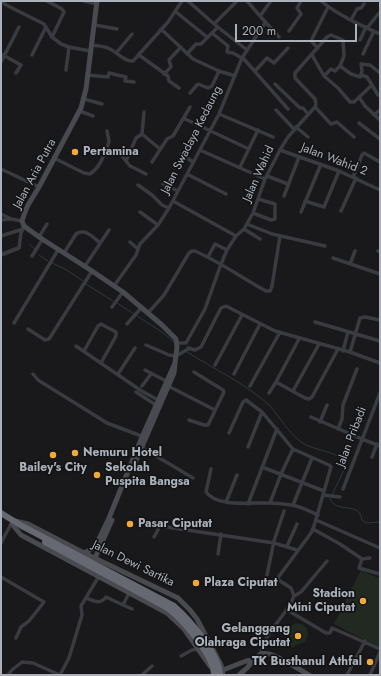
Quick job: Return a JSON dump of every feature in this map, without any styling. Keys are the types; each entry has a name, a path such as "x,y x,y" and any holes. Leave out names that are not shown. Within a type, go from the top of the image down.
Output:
{"highway":[{"name":"Jalan Dewi Sartika","path":"1,514 12,523"},
{"name":"Jalan Dewi Sartika","path":"1,518 12,523"},
{"path":"12,523 174,606 188,620 214,656 222,673"},
{"path":"22,528 166,607 174,613 188,627 210,660 214,670 212,675"}],"main road":[{"path":"82,104 97,2"},
{"name":"Jalan Aria Putra","path":"82,104 25,212 23,226 40,239 124,292 172,335 177,344"},
{"path":"95,558 166,383 176,369 175,363 177,344"},
{"path":"84,552 96,546 110,519 141,448 144,437"},
{"name":"Jalan Dewi Sartika","path":"12,523 28,524 95,558 174,595 181,600 197,619 219,659 222,673"},
{"name":"Jalan Dewi Sartika","path":"12,523 21,535 172,616 184,629 209,664 212,675"},
{"path":"172,616 176,615 181,610 181,600"},
{"path":"184,629 186,621 192,618 197,619"},
{"path":"222,673 246,661 252,660 261,654 265,654 275,656 305,674"},
{"path":"238,675 249,666 252,660"}],"street":[{"path":"1,1 40,22 46,27 52,37 62,44 69,47 90,51"},
{"path":"47,1 62,9 64,12 52,37"},
{"path":"84,1 97,2"},
{"path":"91,45 105,47 117,52 130,62 133,61 176,12 182,1"},
{"path":"188,1 247,50"},
{"path":"214,24 237,1"},
{"path":"247,1 279,37"},
{"path":"260,16 272,1"},
{"path":"289,31 301,14 297,8 301,1"},
{"path":"321,1 328,7 351,20 380,34"},
{"path":"351,20 357,9 361,8 364,4"},
{"path":"318,48 312,42 312,39 328,7"},
{"path":"176,12 207,37"},
{"path":"360,40 366,28 380,12"},
{"name":"Jalan Swadaya Kedaung","path":"114,286 136,255 140,244 158,225 169,208 219,114 247,50 265,23"},
{"path":"94,25 117,30"},
{"path":"1,62 3,55 19,27"},
{"path":"32,55 46,27"},
{"path":"187,54 196,44 201,44 218,27"},
{"path":"161,29 187,54 201,63 235,76"},
{"path":"363,54 374,31"},
{"path":"212,33 228,46 227,52 243,58 288,109"},
{"path":"117,52 132,34"},
{"path":"324,76 331,69 335,71 340,66 344,56 343,40 335,36 329,35 294,75 315,99 315,107 331,124 337,122 354,137"},
{"path":"66,70 69,47"},
{"path":"164,74 171,67 169,60 181,47"},
{"path":"255,71 267,58 274,62 288,48"},
{"path":"3,55 21,65 16,73"},
{"path":"139,55 169,78 169,82 179,88"},
{"path":"312,55 324,76 338,88 350,102 353,103 372,85"},
{"path":"361,75 361,64 370,65 380,73"},
{"path":"340,66 351,74 360,77 361,75 367,76 379,95"},
{"path":"190,93 198,84 208,88 212,86 219,70"},
{"path":"87,75 108,77 109,73 126,77 125,81 134,82"},
{"path":"275,84 308,114"},
{"path":"359,97 365,106 380,120"},
{"path":"82,104 102,104"},
{"path":"82,104 94,116"},
{"path":"152,162 167,140 172,137 185,118 190,107"},
{"name":"Jalan Wahid","path":"177,344 186,344 196,327 205,309 227,250 236,236 244,229 253,213 266,177 280,150 295,128 315,107"},
{"path":"276,110 295,128 308,137"},
{"path":"374,115 380,110"},
{"path":"142,134 144,112"},
{"path":"219,114 273,137"},
{"path":"185,118 249,149"},
{"path":"359,123 380,139"},
{"path":"240,167 258,130"},
{"path":"54,158 84,173 90,174 96,170 107,148 109,141 107,131"},
{"path":"142,134 160,149"},
{"path":"126,161 136,138 142,134"},
{"path":"107,148 121,155 130,166 146,174"},
{"path":"200,150 240,167 288,184"},
{"name":"Jalan Wahid 2","path":"280,150 355,177 380,190"},
{"path":"341,211 362,155 364,153 380,162"},
{"path":"181,154 193,162"},
{"path":"284,196 299,157"},
{"path":"301,212 321,164"},
{"path":"1,169 39,187"},
{"path":"305,200 323,207 339,171"},
{"path":"187,174 226,194"},
{"path":"163,184 178,191"},
{"path":"138,185 152,195 162,205 169,208"},
{"path":"253,213 271,220 275,219 276,204 258,199"},
{"path":"173,201 236,236"},
{"path":"140,212 158,225"},
{"path":"1,214 23,226"},
{"path":"1,220 11,219"},
{"path":"32,256 47,224"},
{"path":"247,224 280,236 325,246"},
{"path":"1,236 23,226"},
{"path":"1,254 19,248 23,226"},
{"path":"244,229 260,239"},
{"path":"85,266 109,230"},
{"path":"64,253 78,232 83,231 87,233 100,243"},
{"path":"148,313 164,295 191,252 195,251 221,264 238,276 266,291 270,291 280,236"},
{"path":"130,242 138,249"},
{"path":"208,257 215,244 227,250"},
{"path":"14,323 58,250"},
{"path":"350,264 355,251"},
{"path":"333,258 380,274"},
{"path":"28,329 45,340 50,339 92,271"},
{"path":"112,307 124,292"},
{"path":"127,324 142,307"},
{"path":"146,345 169,355 176,356 188,348 199,348 223,307 228,307 260,324 299,339 350,352 380,363"},
{"path":"215,365 242,315"},
{"path":"350,352 358,321 361,317 365,316 380,320"},
{"path":"314,322 380,341"},
{"path":"84,351 98,326 101,324 116,332 116,336 101,363"},
{"path":"234,374 260,324"},
{"path":"250,386 280,332"},
{"path":"343,351 348,332"},
{"path":"269,393 299,339"},
{"path":"293,391 319,344"},
{"path":"76,346 158,402"},
{"path":"118,374 135,348"},
{"path":"276,382 309,399 312,397 338,349"},
{"path":"338,429 342,419 343,405 357,369"},
{"path":"145,370 215,410"},
{"path":"189,420 207,425 224,392 194,372"},
{"path":"33,374 38,380 107,424 144,437"},
{"path":"142,386 151,374"},
{"path":"136,392 158,402"},
{"name":"Jalan Pribadi","path":"343,489 380,393"},
{"path":"229,433 244,401 247,401 262,412 293,449 329,465 331,468 313,529 277,579 291,588 294,596"},
{"path":"320,422 327,406"},
{"path":"248,447 262,412"},
{"path":"311,417 362,440 378,445 372,457"},
{"path":"248,504 277,429"},
{"path":"141,448 193,478"},
{"path":"270,502 293,449"},
{"path":"293,505 312,458"},
{"path":"262,467 302,482 323,493 340,497"},
{"path":"211,469 206,486 207,493 218,499 226,502 248,504 270,502 293,505 318,515"},
{"path":"226,502 237,475"},
{"path":"267,575 274,543 284,511"},
{"path":"316,520 380,548"},
{"path":"1,544 12,523"},
{"path":"287,546 296,524"},
{"path":"154,537 160,526 274,543 297,550"},
{"path":"313,529 340,544 362,559 370,558"},
{"path":"218,554 221,534"},
{"path":"362,559 359,568 380,574"},
{"path":"261,654 266,639 287,610 294,596 301,592 327,561"},
{"path":"8,675 22,662 33,663 60,675 69,658 82,615 81,606 99,576"},
{"path":"1,577 44,602 29,621 21,627 16,638"},
{"path":"123,605 129,592"},
{"path":"86,598 99,602 106,597 132,609"},
{"path":"287,610 326,633 331,632 332,628 380,648"},
{"path":"347,675 365,641"},
{"path":"181,656 192,650 198,649"},
{"path":"370,675 380,652"},
{"path":"142,675 152,666"}],"shaded area":[{"name":"Stadion Mini Ciputat","path":"361,570 380,579 380,648 334,624"},
{"name":"Gelanggang Olahraga Ciputat","path":"296,623 305,626 308,635 305,642 295,645 294,648 288,645 290,642 287,634 289,627"}],"waterway":[{"path":"29,244 35,249"},
{"path":"1,253 17,247"},
{"path":"39,255 48,261"},
{"path":"52,263 67,270 83,281"},
{"path":"86,284 113,301"},
{"path":"117,303 134,314"},
{"path":"137,316 162,332 174,342"},
{"path":"187,352 240,383 260,397 269,405 288,429 301,442 340,457 345,461 346,466 332,495"},
{"path":"330,499 338,506 357,511 362,520 366,523 380,522"}],"place":[{"name":"Pertamina","path":"75,152"},
{"name":"Nemuru Hotel","path":"75,453"},
{"name":"Bailey's City","path":"53,455"},
{"name":"Sekolah Puspita Bangsa","path":"97,475"},
{"name":"Pasar Ciputat","path":"130,524"},
{"name":"Plaza Ciputat","path":"196,583"},
{"name":"Stadion Mini Ciputat","path":"363,601"},
{"name":"Gelanggang Olahraga Ciputat","path":"298,636"},
{"name":"TK Busthanul Athfal","path":"370,662"}]}
